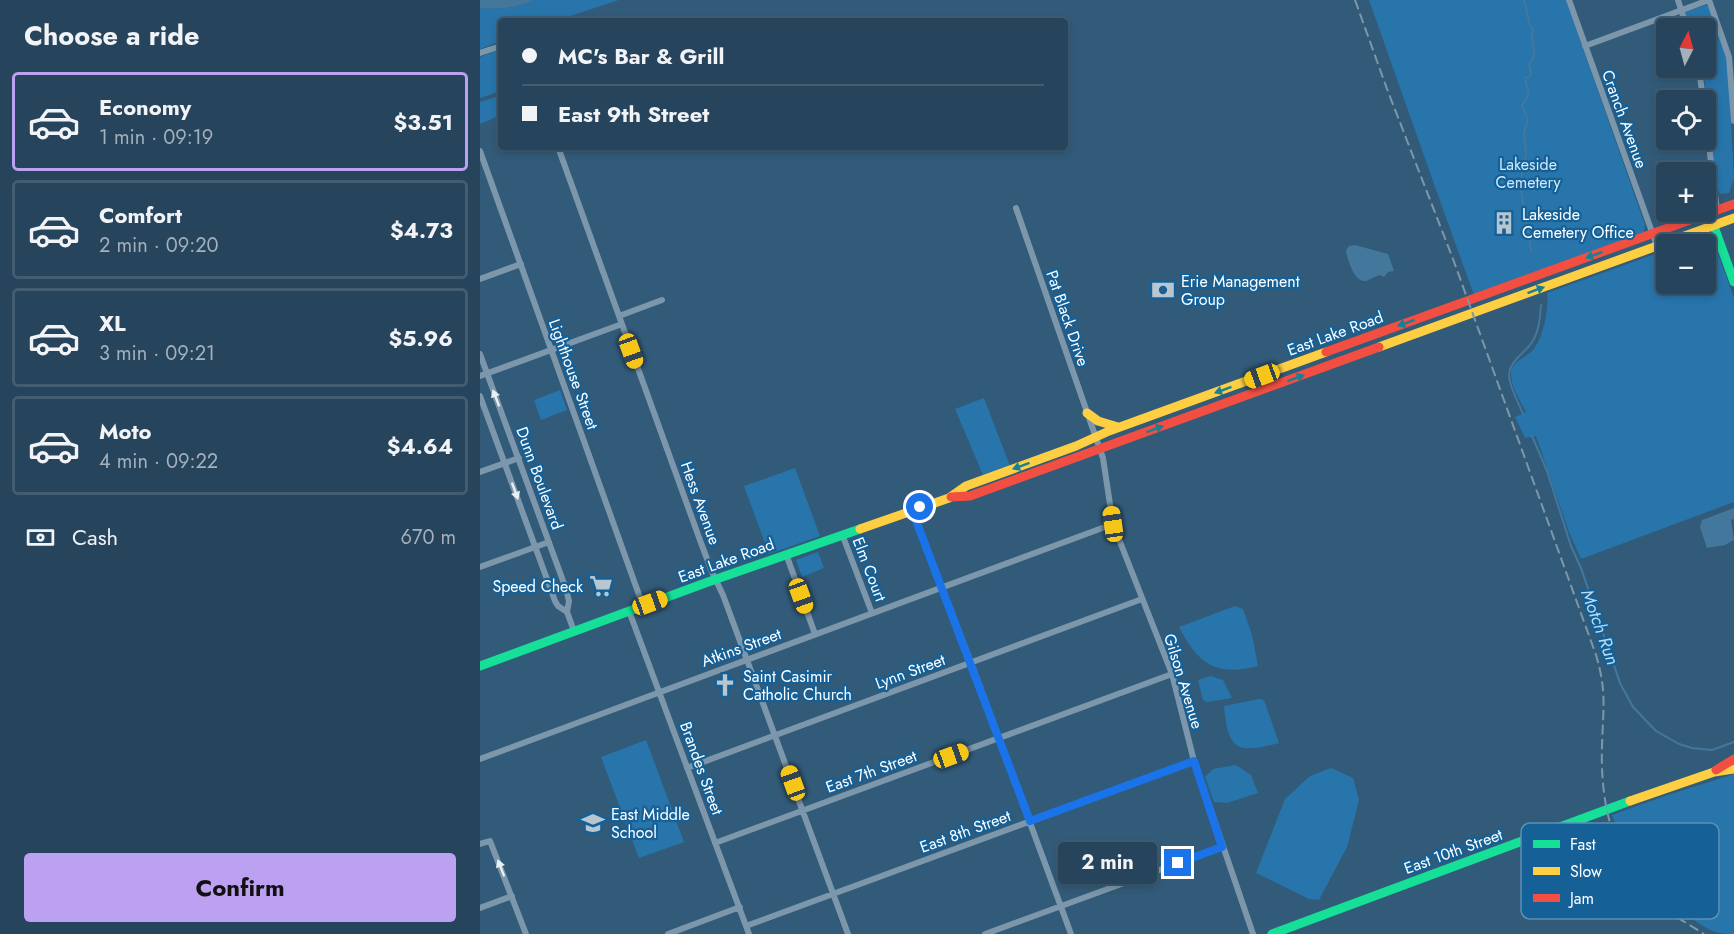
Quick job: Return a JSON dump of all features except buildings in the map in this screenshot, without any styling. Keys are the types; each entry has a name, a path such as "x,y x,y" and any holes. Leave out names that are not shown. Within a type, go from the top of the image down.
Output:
{"main road":[{"name":"East Lake Road","path":"1716,210 1734,204"},
{"name":"East Lake Road","path":"1690,234 1734,218"},
{"name":"East Lake Road","path":"949,498 966,486 1076,446 1095,436 1684,222"},
{"path":"1714,222 1734,282"},
{"name":"East Lake Road","path":"480,666 842,534 949,498 970,496 1656,246"},
{"path":"1087,412 1098,421 1121,427"},
{"name":"East 10th Street","path":"1714,772 1734,759"},
{"name":"East 10th Street","path":"1575,823 1714,772 1734,769"},
{"name":"East 10th Street","path":"1272,934 1521,843"}],"street":[{"name":"Cranch Avenue","path":"1569,0 1656,244"},
{"path":"1678,0 1684,18"},
{"path":"1585,45 1709,0 1729,57 1734,121"},
{"path":"480,53 498,46"},
{"name":"Hess Avenue","path":"559,150 701,543 747,659 848,934"},
{"name":"Lighthouse Street","path":"480,151 643,606"},
{"name":"Pat Black Drive","path":"1016,208 1095,436"},
{"path":"480,279 521,264"},
{"path":"619,316 662,300"},
{"path":"484,375 622,324"},
{"name":"Dunn Boulevard","path":"480,354 484,375 519,458 568,596 567,612 574,631"},
{"name":"Dunn Boulevard","path":"480,396 555,601 567,612"},
{"name":"Gilson Avenue","path":"1095,436 1106,470 1113,524 1172,674 1194,761 1253,934"},
{"path":"480,472 519,458"},
{"path":"912,510 971,662 1071,934"},
{"name":"Atkins Street","path":"480,759 1113,524"},
{"name":"Elm Court","path":"842,534 872,613"},
{"path":"480,567 549,542"},
{"path":"786,554 815,634"},
{"name":"Lynn Street","path":"687,768 1142,599"},
{"name":"Brandes Street","path":"629,611 749,934"},
{"name":"East 7th Street","path":"715,843 1172,674"},
{"name":"East 8th Street","path":"746,926 1194,761"},
{"path":"480,844 490,841 526,934"},
{"path":"985,934 1222,847"},
{"path":"480,908 512,896"},
{"path":"668,934 740,908"}],"green space":[{"path":"533,0 619,0 564,18 498,18 498,42 480,49 480,8 507,8"},
{"name":"Lakeside Cemetery","path":"1369,0 1566,0 1645,225 1644,233 1474,295"},
{"path":"1706,5 1709,6 1714,18 1687,18 1685,12"},
{"path":"1716,24 1728,66 1734,178 1729,193 1720,194 1716,185 1716,162 1713,162 1712,150 1716,150 1716,90 1705,90 1704,78 1716,78"},
{"path":"498,50 498,92 480,98 480,57"},
{"path":"498,96 498,116 480,124 480,102"},
{"path":"1716,248 1734,298 1734,502 1581,559 1569,532 1536,436 1525,438 1515,417 1526,412 1518,398 1511,372 1516,363 1531,352 1539,340 1546,316 1547,293 1656,254 1656,294 1716,294"},
{"path":"560,390 567,410 541,420 534,400"},
{"path":"984,398 1010,466 983,475 955,409"},
{"path":"795,468 820,536 769,554 744,486"},
{"path":"818,552 824,568 802,577 796,560"},
{"path":"1235,606 1243,609 1252,635 1258,666 1231,670 1210,664 1193,650 1179,627"},
{"path":"1211,676 1223,680 1232,698 1207,702 1203,700 1198,680"},
{"path":"1264,700 1279,743 1244,748 1232,740 1228,732 1224,706"},
{"path":"646,740 684,842 639,858 601,757"},
{"path":"1236,765 1251,775 1258,793 1227,803 1214,802 1205,777 1213,769"},
{"path":"1331,768 1353,778 1359,800 1347,847 1319,900 1309,899 1256,873 1285,799 1310,776"},
{"path":"1734,774 1734,934 1720,933 1693,919 1719,919 1719,823 1616,823 1612,815"}],"shaded area":[{"path":"480,0 533,0 514,7 480,8"},
{"path":"1355,245 1388,254 1394,271 1388,272 1384,277 1380,275 1362,281 1352,269 1346,250 1349,246"},
{"path":"1734,508 1734,519 1731,520 1734,540 1725,545 1707,548 1700,527 1702,520"}],"waterway":[{"name":"Motch Run","path":"1524,0 1533,30 1534,51 1529,64 1531,74 1525,78 1528,94 1522,105 1528,120 1524,133 1526,155 1522,167 1521,190 1531,250"},
{"name":"Motch Run","path":"1523,414 1512,390 1509,375 1514,362 1535,336 1541,305"},
{"name":"Motch Run","path":"1532,436 1547,471 1620,683 1633,707 1656,731 1679,744 1712,750 1734,742"}],"railway":[{"path":"1355,0 1453,259 1596,655 1603,690 1602,769 1610,823"},
{"path":"1680,919 1704,934"}],"traffic: fast":[{"path":"1712,222 1734,282"},
{"path":"480,666 860,529"},
{"path":"1571,823 1630,801"},
{"path":"1272,934 1521,841"}],"traffic: slow":[{"path":"1379,347 1734,218"},
{"path":"860,529 949,498 966,486 1076,446 1109,431 1326,352"},
{"path":"1087,413 1098,421 1118,427"},
{"path":"1630,801 1714,772 1734,769"}],"traffic: jam":[{"path":"1326,352 1734,204"},
{"path":"951,497 970,496 1379,347"},
{"path":"1716,770 1734,759"}],"place":[{"name":"Lakeside Cemetery Office","path":"1504,223"},
{"name":"Erie Management Group","path":"1163,290"},
{"name":"Speed Check","path":"601,586"},
{"name":"Saint Casimir Catholic Church","path":"725,685"},
{"name":"East Middle School","path":"593,823"}],"route":[{"path":"920,507 912,510 974,668 1030,821 1194,761 1222,847 1178,863"}]}
